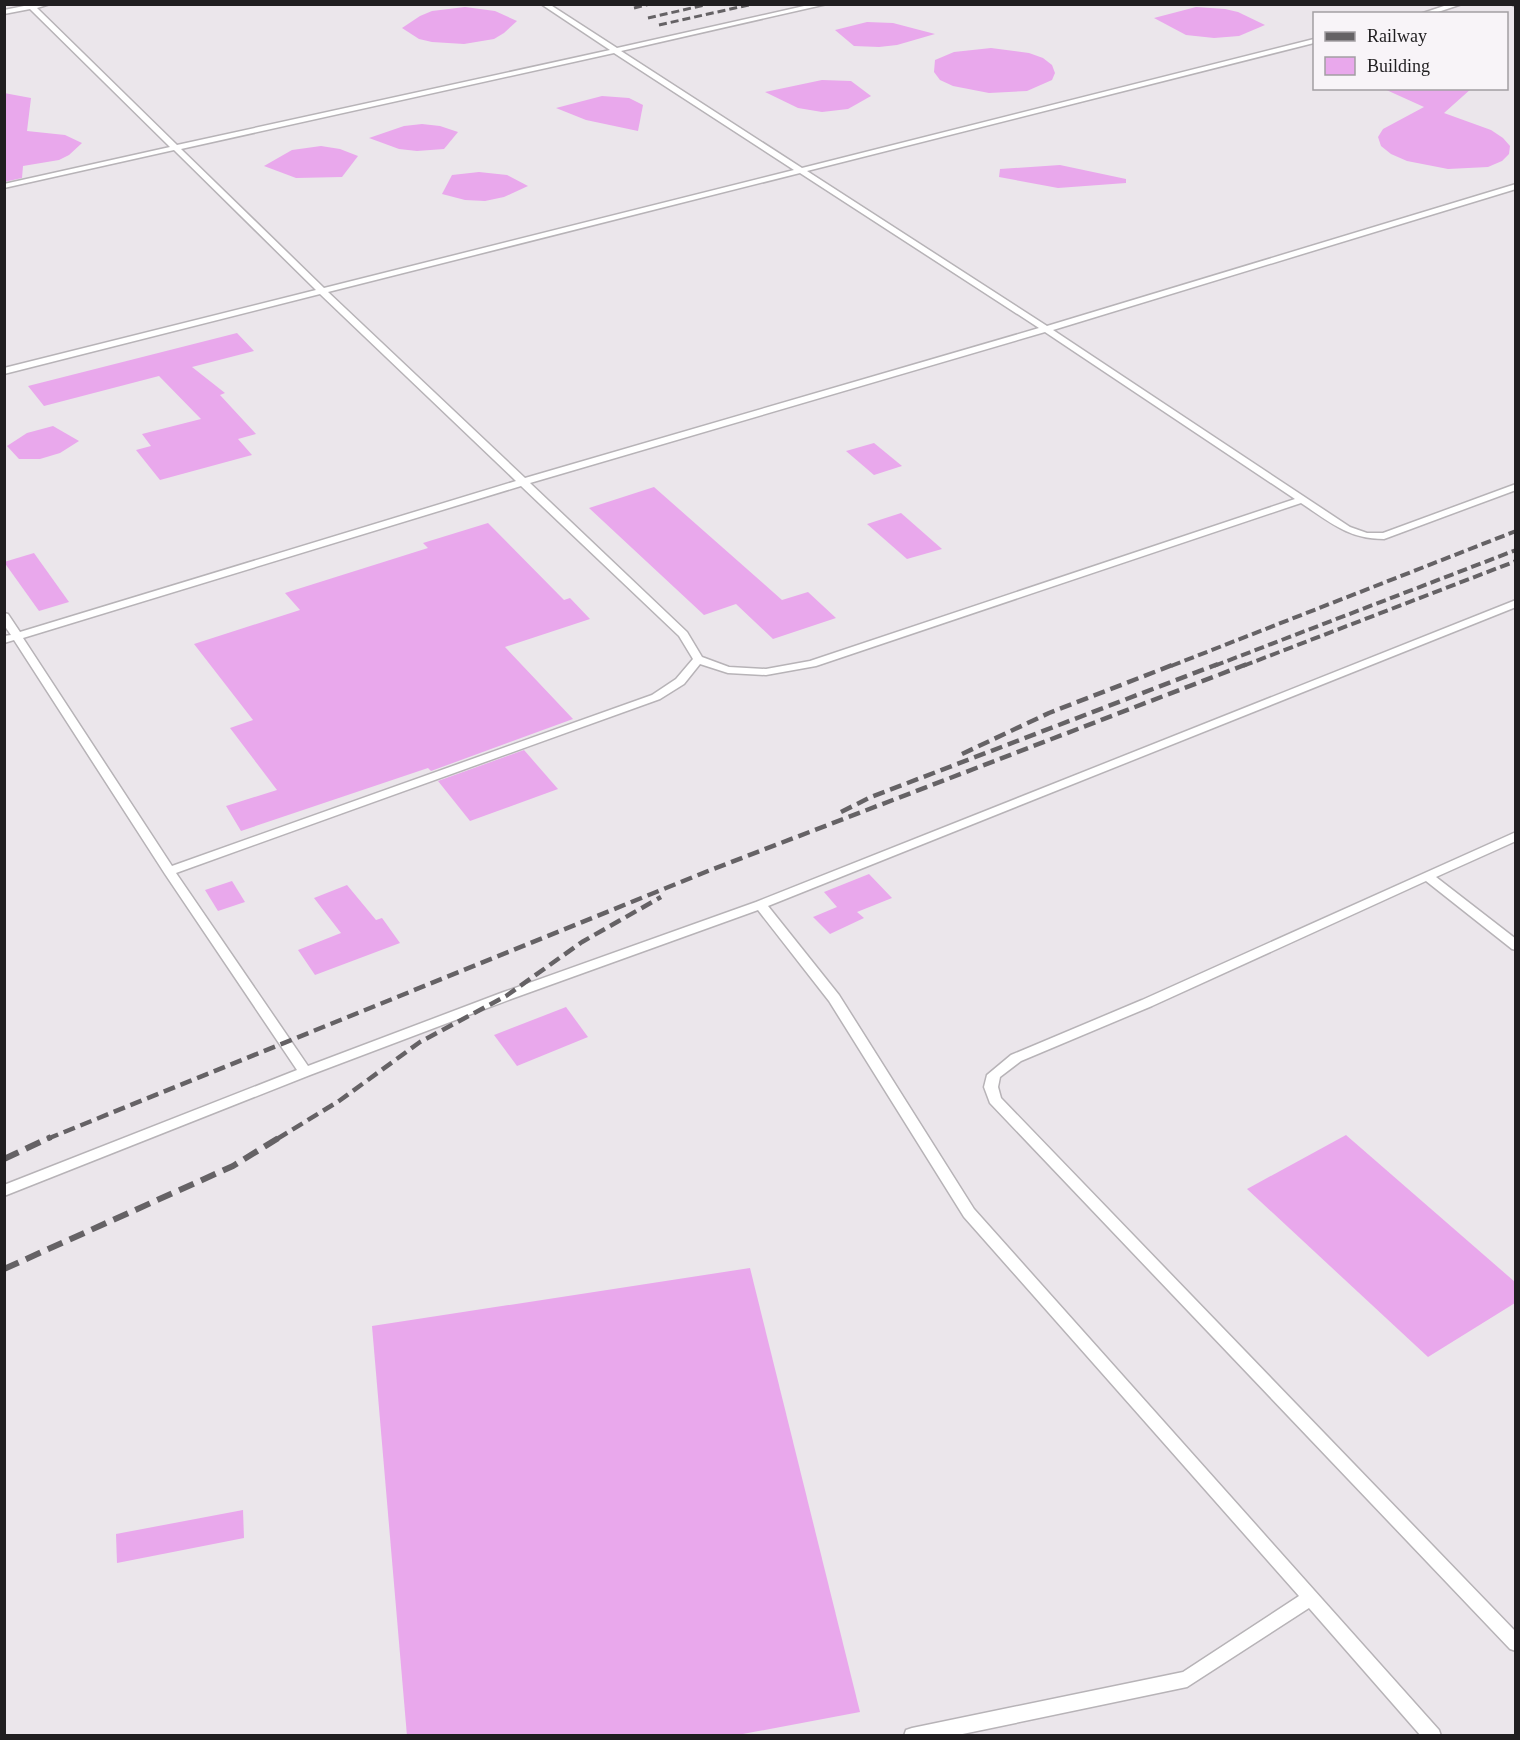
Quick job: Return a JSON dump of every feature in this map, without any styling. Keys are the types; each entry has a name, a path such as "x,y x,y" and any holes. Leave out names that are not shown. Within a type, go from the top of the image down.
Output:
{"lane":[{"path":"4,12 47,4"},
{"path":"544,4 803,170 1347,529 1366,536 1384,536 1515,487"},
{"path":"4,186 824,4"},
{"path":"1430,12 1459,4"},
{"path":"32,7 174,149 683,634 698,659 728,670 766,672 812,664 1300,500"},
{"path":"4,371 1313,41"},
{"path":"4,640 523,482 1046,329 1515,186"},
{"path":"4,1191 305,1072 760,905 1515,603"},
{"path":"4,616 169,871 305,1072"},
{"path":"169,871 656,697 689,675 698,659"},
{"path":"1515,836 1147,1003 1016,1058 994,1075 991,1087 995,1100 1515,1644"},
{"path":"1427,876 1515,946"},
{"path":"760,905 834,998 969,1213 1433,1736"},
{"path":"912,1736 1187,1679 1310,1598"}],"building":[{"path":"465,7 495,11 517,21 494,39 464,44 419,39 402,28 432,11"},
{"path":"1196,7 1238,12 1265,25 1239,36 1214,38 1186,35 1154,18"},
{"path":"867,22 893,23 935,34 897,45 854,46 835,30"},
{"path":"991,48 1029,53 1043,58 1052,65 1055,73 1052,80 1027,91 989,93 953,86 940,80 934,72 935,60 954,52"},
{"path":"822,80 851,81 871,96 848,109 822,112 798,108 765,92"},
{"path":"1386,90 1470,90 1444,113 1491,130 1510,146 1509,154 1502,161 1488,167 1448,169 1407,161 1391,154 1381,146 1378,137 1383,129 1424,107"},
{"path":"4,93 31,98 27,131 65,135 82,143 69,155 59,160 23,166 22,178 4,182"},
{"path":"602,96 629,98 643,105 638,131 586,120 556,108"},
{"path":"422,124 440,126 458,132 444,149 417,151 399,149 369,138 404,126"},
{"path":"321,146 340,149 358,156 342,177 296,178 264,166 292,150"},
{"path":"1060,165 1126,179 1126,183 1058,188 999,177 1000,169"},
{"path":"479,172 507,175 528,186 504,197 485,201 465,200 442,194 452,175"},
{"path":"237,333 254,351 192,367 225,393 220,395 256,434 238,439 252,455 160,480 136,450 151,446 142,434 201,419 159,376 44,406 28,386"},
{"path":"53,426 79,441 60,453 40,459 19,459 7,446 27,433"},
{"path":"874,443 902,466 874,475 846,451"},
{"path":"654,487 782,600 808,592 836,618 773,639 736,604 704,615 589,508"},
{"path":"901,513 942,549 907,559 867,524"},
{"path":"488,523 564,600 570,598 590,619 505,647 573,719 431,771 428,768 241,831 226,806 277,790 230,728 253,720 194,644 300,610 285,593 428,548 423,543"},
{"path":"34,553 69,602 39,611 4,562"},
{"path":"524,750 558,789 470,821 438,781"},
{"path":"869,874 892,898 857,912 864,918 830,934 813,917 837,907 824,892"},
{"path":"232,881 245,902 218,911 205,890"},
{"path":"347,885 376,920 382,918 400,943 315,975 298,950 341,933 314,898"},
{"path":"566,1007 588,1037 517,1066 494,1035"},
{"path":"1346,1135 1515,1282 1515,1303 1428,1357 1247,1189"},
{"path":"750,1268 860,1712 732,1736 407,1736 372,1326"},
{"path":"243,1510 244,1538 117,1563 116,1534"}],"railway":[{"path":"634,8 650,4"},
{"path":"648,18 709,4"},
{"path":"659,25 753,4"},
{"path":"1171,666 1516,531"},
{"path":"1214,666 1516,550"},
{"path":"1243,666 1516,561"},
{"path":"962,754 1049,713 1175,664"},
{"path":"841,812 871,797 1218,664"},
{"path":"47,1139 708,871 1247,664"},
{"path":"277,1139 339,1101 420,1042 506,996 582,942 661,897"},
{"path":"4,1159 51,1137"},
{"path":"4,1269 233,1166 280,1137"}]}
